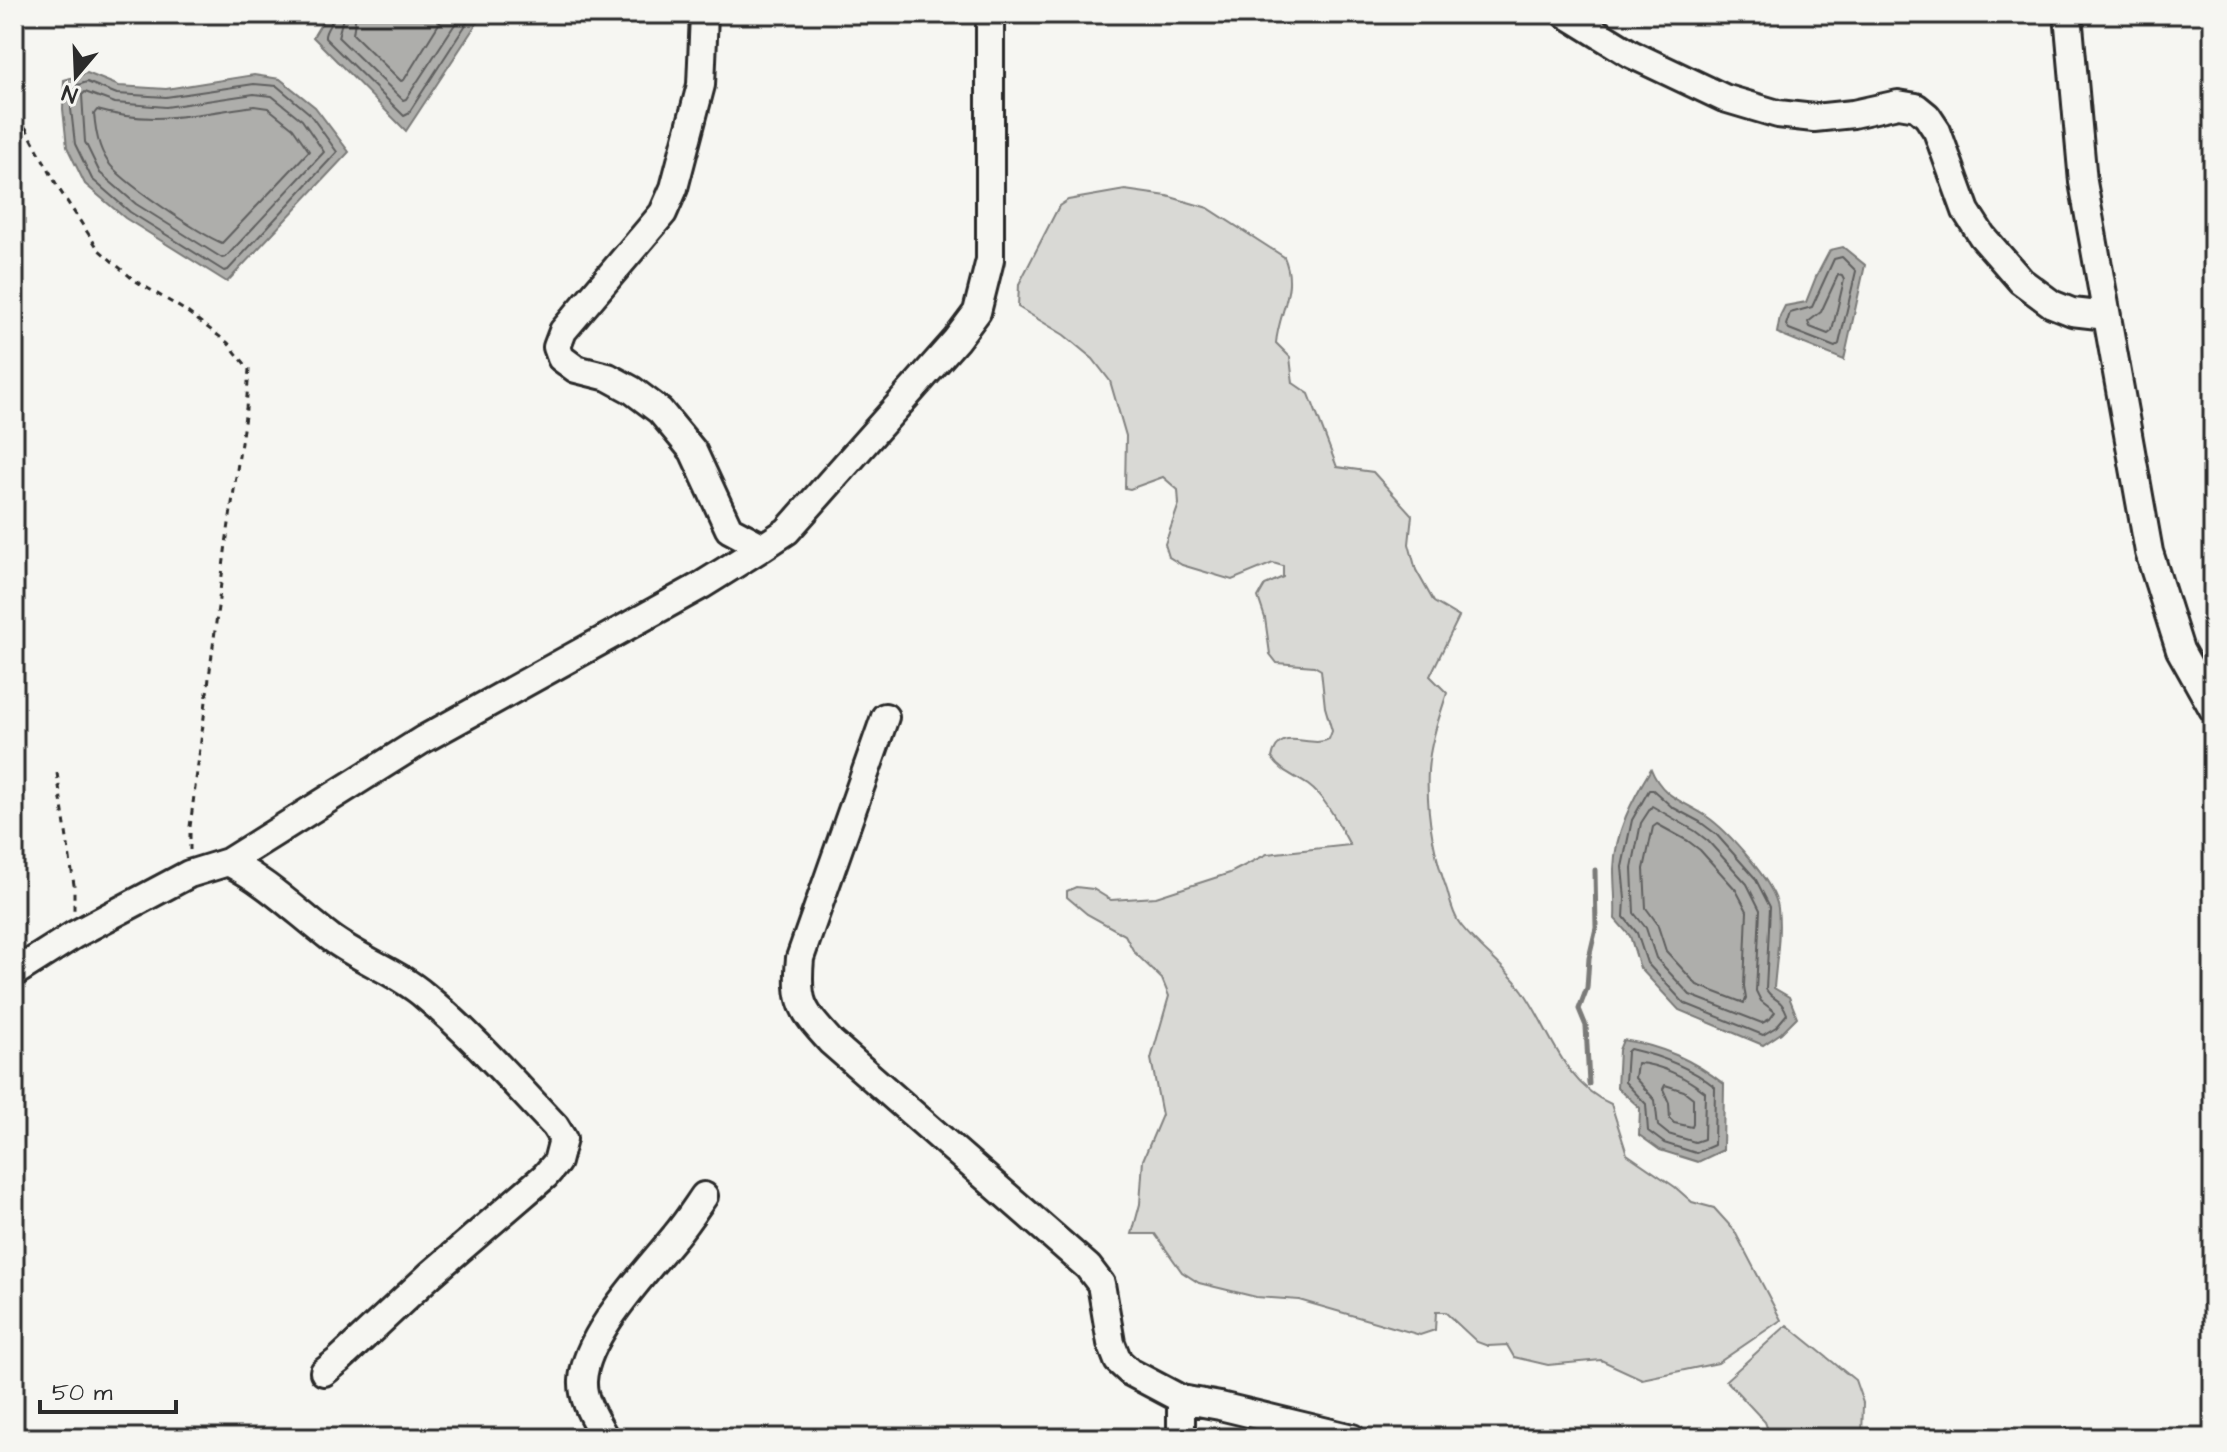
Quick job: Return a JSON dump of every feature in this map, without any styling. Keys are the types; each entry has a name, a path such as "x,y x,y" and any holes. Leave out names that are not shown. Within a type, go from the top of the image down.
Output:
{"street":[{"path":"704,14 701,85 674,188 663,213 563,331 557,347 561,358 576,369 608,377 660,411 693,451 729,529 763,547"},
{"path":"14,973 74,935 189,874 228,862 424,739 702,585 787,531 956,340 977,312 990,260 990,14"},
{"path":"1566,14 1631,54 1724,98 1778,114 1814,118 1853,114 1898,104 1916,107 1937,131 1966,211 1982,236 2021,281 2052,304 2072,312 2107,316"},
{"path":"2068,14 2083,182 2149,552 2180,650 2213,709"},
{"path":"885,717 800,958 797,987 806,1014 831,1042 1088,1267 1101,1284 1111,1343 1118,1361 1130,1372 1181,1399 1352,1438"},
{"path":"228,862 279,894 347,949 424,995 490,1058 555,1126 563,1139 557,1162 545,1176 441,1265 324,1372"},
{"path":"605,1438 585,1399 583,1381 593,1349 623,1300 704,1196"},
{"path":"1181,1399 1181,1438"}],"path":[{"path":"14,106 59,189 99,250 134,280 186,311 228,343 249,369 190,827 189,874"},
{"path":"57,773 74,885 74,935"}],"shaded area":[{"path":"1125,190 1167,196 1208,208 1284,257 1288,269 1288,290 1276,343 1290,357 1293,383 1309,394 1337,467 1373,472 1412,515 1409,544 1416,570 1434,602 1459,617 1430,676 1447,693 1435,731 1428,770 1429,816 1434,846 1454,912 1467,933 1523,991 1569,1069 1595,1095 1611,1104 1627,1154 1692,1202 1714,1208 1734,1230 1781,1320 1718,1363 1642,1379 1601,1360 1548,1365 1514,1357 1507,1345 1488,1346 1477,1342 1445,1312 1436,1312 1435,1330 1420,1335 1299,1300 1256,1297 1199,1283 1182,1272 1155,1234 1132,1234 1140,1204 1143,1160 1162,1115 1151,1059 1169,996 1162,979 1134,952 1125,935 1087,914 1067,897 1067,891 1076,887 1093,889 1111,900 1156,897 1230,873 1267,854 1350,845 1321,797 1272,758 1281,742 1321,742 1329,739 1332,731 1325,707 1321,670 1314,666 1277,663 1270,654 1265,618 1258,597 1265,585 1283,577 1283,566 1273,563 1232,580 1182,565 1169,557 1165,544 1179,504 1178,490 1163,477 1125,488 1126,436 1110,381 1093,359 1064,335 1018,307 1019,284 1059,206 1068,200"},
{"path":"1787,1325 1855,1380 1863,1403 1862,1438 1771,1438 1765,1422 1726,1380"}],"water":[{"path":"327,14 475,14 477,23 406,131 313,37"},
{"path":"87,73 119,86 166,89 254,75 280,79 315,107 349,152 227,282 125,218 85,184 67,147 63,109 64,80"},
{"path":"1843,247 1865,265 1844,360 1777,333 1785,306 1806,302 1830,250"},
{"path":"1651,769 1667,792 1706,816 1737,845 1775,897 1779,928 1774,988 1789,997 1797,1017 1763,1045 1679,1010 1640,968 1630,936 1615,919 1614,869 1621,829"},
{"path":"1623,1040 1676,1055 1724,1084 1723,1150 1698,1162 1660,1150 1639,1135 1640,1108 1617,1087 1619,1050"}],"waterway":[{"path":"1589,1084 1586,1026 1579,1009 1587,988 1589,958 1596,928 1595,870"}]}
